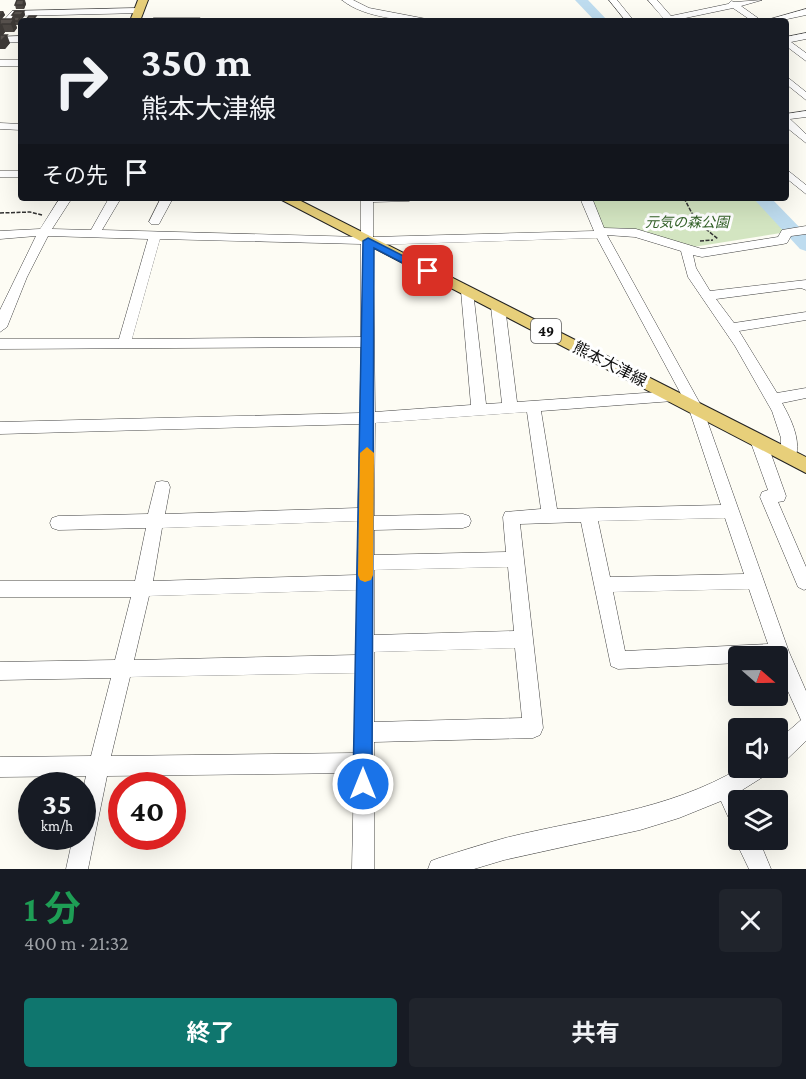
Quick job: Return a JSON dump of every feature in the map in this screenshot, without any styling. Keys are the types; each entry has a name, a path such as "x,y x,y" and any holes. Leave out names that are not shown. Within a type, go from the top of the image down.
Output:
{"main road":[{"path":"137,16 143,0"},
{"name":"熊本大津線","path":"291,201 806,466"}],"street":[{"path":"346,0 367,10 415,18"},
{"path":"613,0 628,18"},
{"path":"652,0 668,18"},
{"path":"672,18 698,8 758,0"},
{"path":"730,3 753,18"},
{"path":"363,18 367,10"},
{"path":"780,18 806,12"},
{"path":"8,20 12,14 137,16"},
{"path":"789,40 806,36"},
{"path":"0,40 18,39"},
{"path":"789,44 806,58"},
{"path":"0,63 18,63"},
{"path":"789,82 806,97"},
{"path":"789,118 806,114"},
{"path":"789,122 806,140"},
{"path":"0,126 18,127"},
{"path":"0,174 18,174"},
{"path":"789,174 804,187"},
{"path":"0,327 43,232 64,201"},
{"path":"94,234 113,201"},
{"path":"124,344 155,229 166,201"},
{"path":"363,869 368,342 367,201"},
{"path":"587,201 600,232 696,409 778,646"},
{"path":"0,235 43,232 94,234 155,229 368,241 600,232 636,233 693,245 702,253 783,240 786,233 806,230"},
{"path":"693,245 687,261 693,277 730,328 772,399 789,439 789,457"},
{"path":"706,296 804,284 806,286"},
{"path":"467,291 479,410"},
{"path":"498,307 510,407"},
{"path":"730,328 806,316"},
{"path":"0,344 368,342"},
{"path":"0,428 367,418 673,396"},
{"path":"772,399 805,396"},
{"path":"533,406 550,516"},
{"path":"758,440 778,496 768,496 804,582"},
{"path":"77,869 99,764 149,560 162,487"},
{"path":"363,732 533,728 511,517 732,511"},
{"path":"588,514 618,660 728,655"},
{"path":"58,523 366,518 462,520"},
{"path":"365,563 516,559"},
{"path":"604,585 756,581"},
{"path":"0,589 141,589 365,582"},
{"path":"365,644 524,639"},
{"path":"0,671 365,664"},
{"path":"788,671 806,713"},
{"path":"788,745 806,728"},
{"path":"0,766 363,764"},
{"path":"439,869 504,849 640,820 679,808 742,778"},
{"path":"725,788 728,793"},
{"path":"753,850 760,869"}],"path":[{"path":"686,201 696,221 718,239 693,245"},
{"path":"0,213 30,212 51,220"}],"green space":[{"name":"元気の森公園","path":"590,201 758,201 787,232 687,248 602,230"}],"building":[{"path":"17,0 24,0 23,5 15,5"},
{"path":"15,11 24,11 21,15 12,15"},
{"path":"0,19 14,19 11,24 0,26"},
{"path":"0,35 7,35 0,41"}],"waterway":[{"path":"581,0 599,18"},
{"path":"764,201 806,245"}],"slow traffic":[{"path":"365,575 367,453"}],"route":[{"path":"363,784 368,241 428,271"}]}
